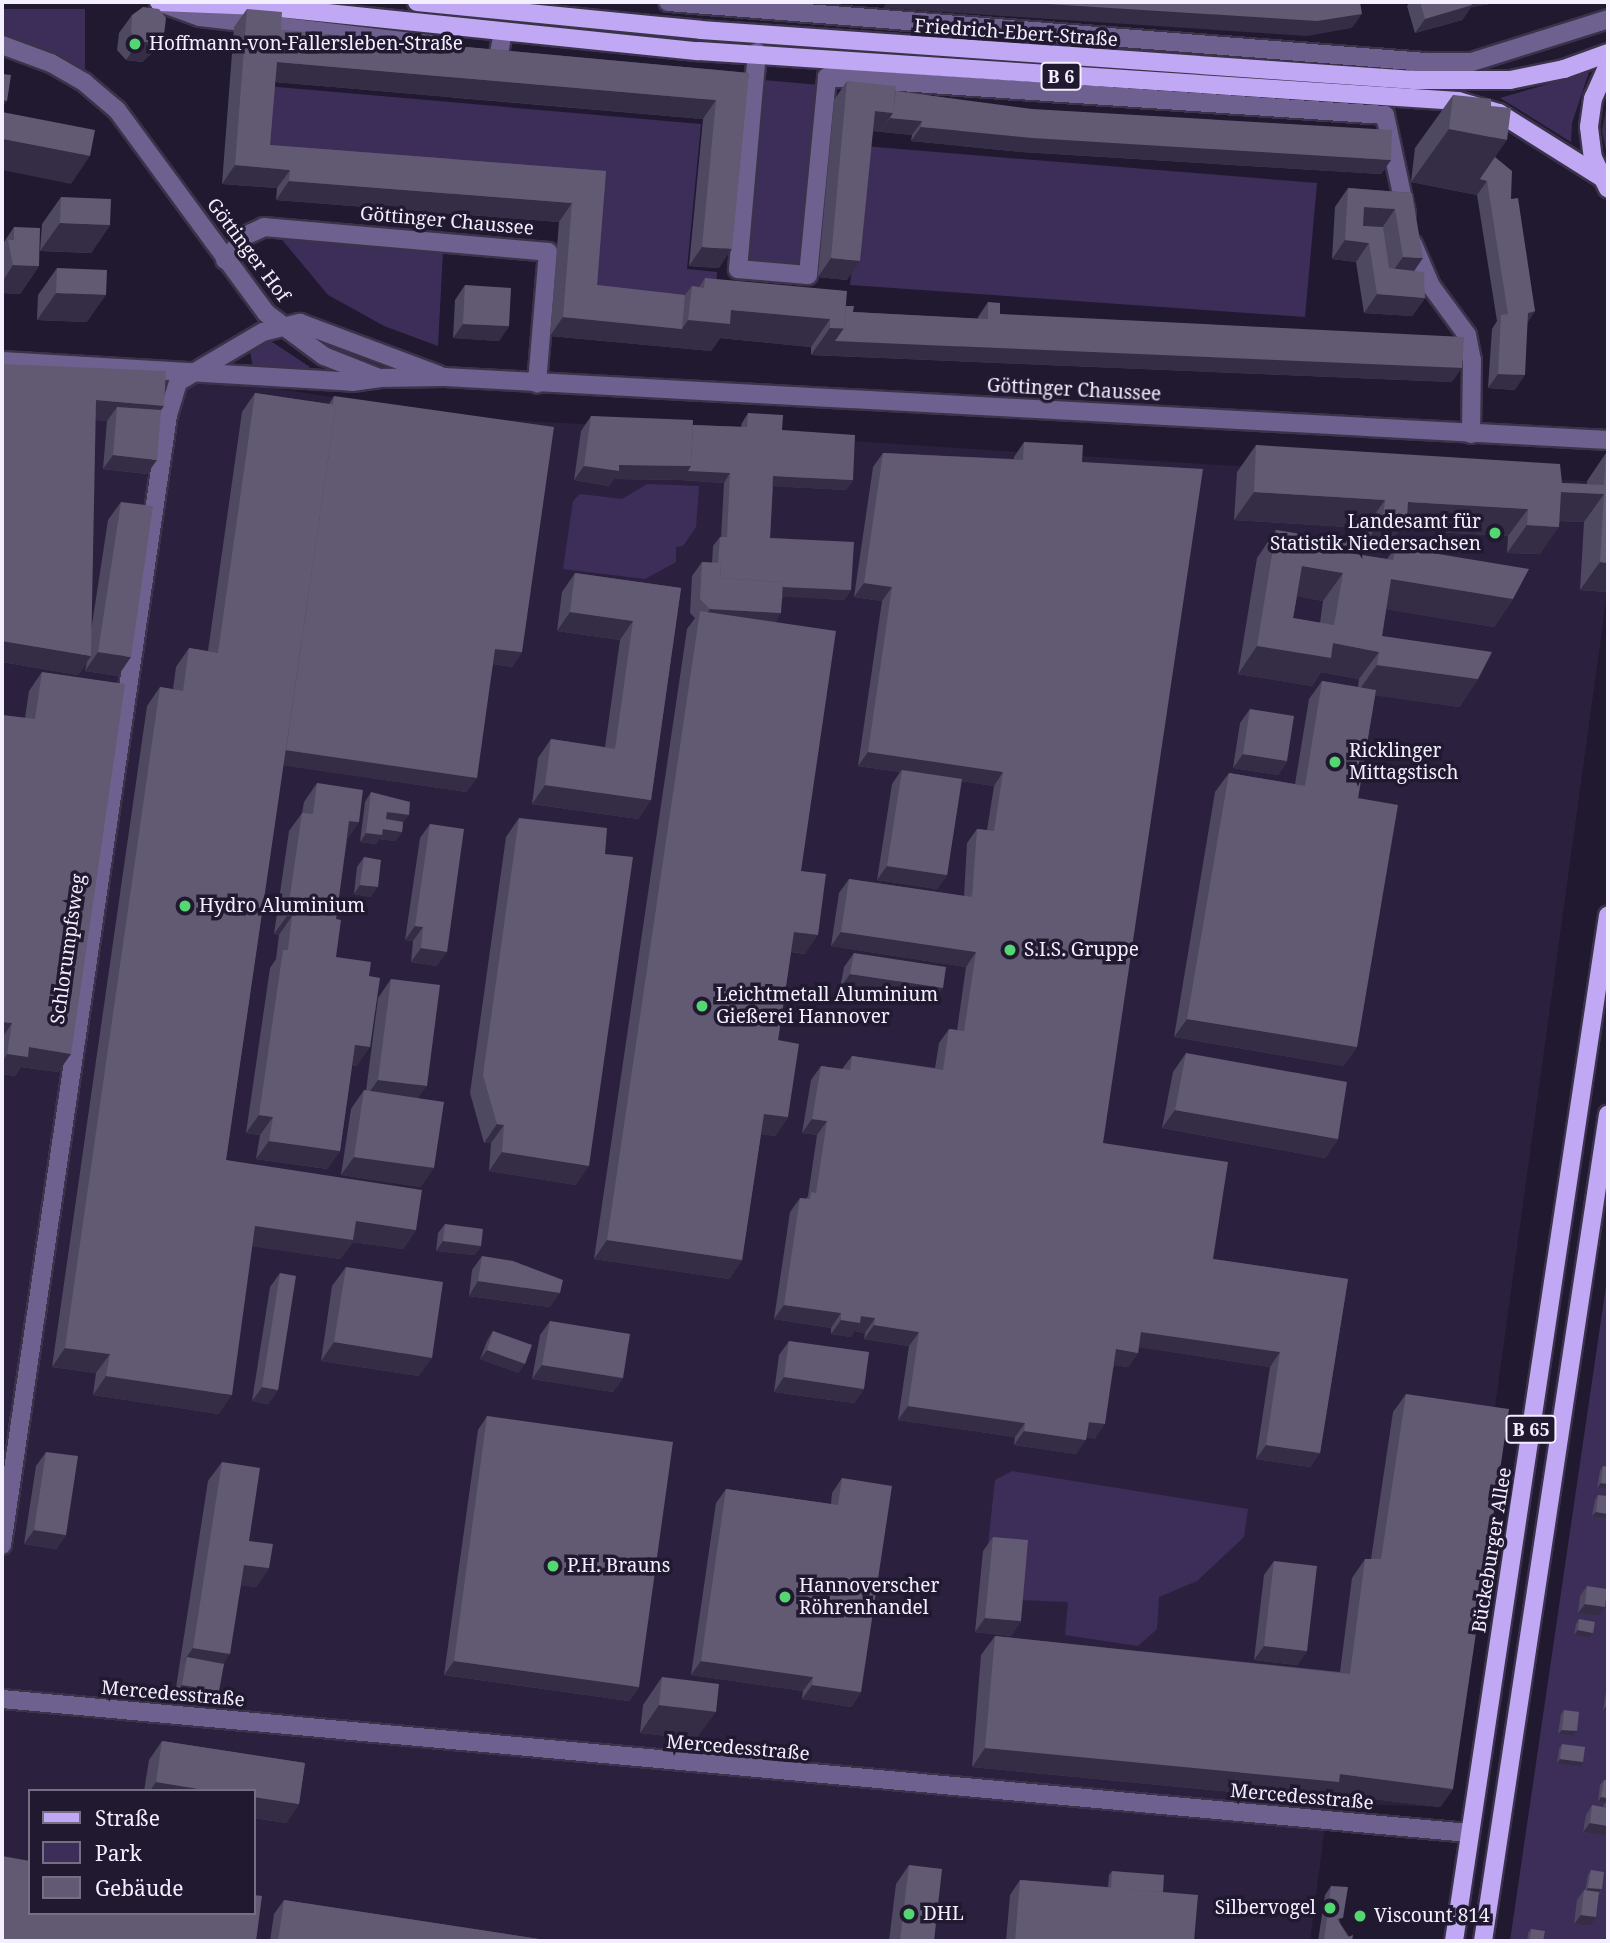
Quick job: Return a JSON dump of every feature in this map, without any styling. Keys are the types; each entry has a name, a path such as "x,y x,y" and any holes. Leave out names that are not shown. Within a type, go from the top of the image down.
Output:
{"main road":[{"name":"Friedrich-Ebert-Straße","path":"158,2 260,6 503,32 979,71 1458,102 1499,113 1605,183"},
{"name":"Friedrich-Ebert-Straße","path":"417,2 799,36 1414,80 1510,80 1542,75 1608,53"},
{"name":"B 6","path":"1605,183 1593,158 1589,118 1608,65"},
{"name":"Bückeburger Allee","path":"1454,1941 1608,916"},
{"name":"B 65","path":"1483,1941 1608,1114"}],"street":[{"name":"Friedrich-Ebert-Straße","path":"158,2 200,17 444,46"},
{"name":"Friedrich-Ebert-Straße","path":"668,2 801,8 1426,62 1472,62 1608,19"},
{"path":"799,36 801,8"},
{"path":"499,52 503,32"},
{"name":"Göttinger Hof","path":"2,45 51,63 85,83 117,110 177,188 225,260 279,325 196,369"},
{"path":"757,52 738,269 807,275 827,77 1385,115"},
{"path":"1414,80 1426,62"},
{"path":"631,64 755,74"},
{"path":"1397,97 1385,115 1416,257 1467,335 1472,360 1471,434"},
{"name":"Göttinger Chaussee","path":"225,260 247,235 264,227 548,252 537,384"},
{"name":"Göttinger Chaussee","path":"279,325 318,327 444,377"},
{"name":"Göttinger Chaussee","path":"279,325 324,356 379,377"},
{"path":"2,361 196,369"},
{"name":"Göttinger Chaussee","path":"196,369 352,382 379,377 444,377 1608,440"},
{"name":"Schlorumpfsweg","path":"2,1545 168,415 178,382 196,369"},
{"name":"Mercedesstraße","path":"2,1699 733,1769 1470,1833"}],"shaded area":[{"path":"2,361 205,378 472,418 740,433 741,423 777,424 777,436 1217,465 1608,482 1608,586 1440,1807 1328,1803 1310,1941 2,1941"}],"green space":[{"path":"2,9 85,9 85,76 2,38"},
{"path":"1589,72 1572,123 1571,142 1500,98"},
{"path":"763,80 820,85 803,267 747,263"},
{"path":"266,86 701,124 687,269 717,272 716,289 753,303 592,299 602,184 260,160"},
{"path":"1608,98 1608,160 1602,131"},
{"path":"863,146 1317,183 1305,317 850,285"},
{"path":"279,236 443,252 438,346 384,326 328,295"},
{"path":"269,340 310,367 304,373 253,369 250,351"},
{"path":"647,484 699,486 696,527 683,546 676,547 676,562 645,579 563,569 573,501 580,494 622,499"},
{"path":"1606,1286 1608,1941 1510,1941 1529,1811"},
{"path":"1012,1471 1248,1509 1244,1537 1197,1581 1159,1597 1157,1629 1138,1646 1065,1635 1068,1602 1019,1600 988,1545 995,1480"}],"building":[{"path":"1016,2 1360,2 1362,14 1317,21"},
{"path":"1420,2 1471,2 1472,5 1425,19"},
{"path":"143,7 159,9 166,18 164,35 155,43 139,41 131,32 132,15"},
{"path":"247,9 282,12 281,30 749,73 732,249 702,247 716,100 277,62 270,145 606,171 597,285 685,295 682,329 563,317 572,203 289,181 290,170 235,165"},
{"path":"2,74 11,75 7,101 2,100"},
{"path":"847,81 896,86 893,113 875,111 860,261 831,258"},
{"path":"896,91 1032,109 1392,130 1391,160 1032,138 921,127 922,121 890,118"},
{"path":"1453,95 1491,99 1491,106 1511,108 1507,140 1449,129"},
{"path":"2,112 95,130 90,156 2,139"},
{"path":"1495,157 1512,171 1511,199 1518,198 1535,311 1528,313 1525,375 1498,374 1501,315 1508,314 1487,181 1480,179"},
{"path":"1348,188 1412,193 1423,258 1403,257 1395,209 1364,207 1363,226 1383,227 1389,268 1424,272 1425,298 1377,294 1369,243 1345,240"},
{"path":"61,197 111,199 110,225 60,223"},
{"path":"14,227 40,228 39,266 13,265 8,240 14,240"},
{"path":"57,268 107,270 106,295 56,293"},
{"path":"705,278 847,291 844,328 830,328 830,319 731,310 730,324 688,320 692,286 704,288"},
{"path":"465,285 511,288 509,326 463,324"},
{"path":"988,302 1000,303 1000,314 1464,337 1462,368 835,341 844,328 846,306 854,306 853,312 988,319"},
{"path":"2,364 166,371 164,406 96,400 91,656 2,641"},
{"name":"Hydro Aluminium","path":"255,393 336,405 226,1160 422,1190 416,1230 356,1221 353,1240 255,1226 232,1395 106,1376 110,1354 65,1348 160,687 183,691 189,648 218,653"},
{"path":"334,396 554,427 522,652 495,649 477,778 286,750 336,405 333,405"},
{"path":"117,407 161,410 157,460 113,455"},
{"path":"748,413 783,415 782,430 855,435 853,480 773,476 770,538 854,542 851,590 783,587 783,582 720,578 720,537 727,537 730,473 688,471 691,466 693,425 747,427"},
{"path":"591,416 693,420 691,466 619,465 619,471 584,466"},
{"path":"1024,442 1083,445 1082,462 1203,469 1103,1143 1228,1162 1213,1259 1348,1279 1320,1453 1266,1445 1280,1352 1141,1332 1138,1353 1116,1349 1105,1424 1089,1422 1086,1440 1024,1431 1025,1423 908,1406 919,1332 874,1325 875,1318 861,1316 860,1323 841,1320 841,1313 784,1305 800,1198 810,1199 811,1192 816,1193 827,1121 812,1119 821,1066 850,1070 852,1056 943,1070 949,1029 964,1031 976,952 841,932 849,879 972,897 977,829 994,831 1003,772 868,752 892,587 864,583 883,453 1023,460"},
{"path":"1256,445 1560,464 1562,483 1604,485 1608,453 1608,563 1600,562 1604,494 1561,492 1559,527 1527,525 1528,509 1408,502 1407,519 1383,517 1385,500 1254,492"},
{"path":"121,502 153,506 131,657 98,652"},
{"path":"1276,530 1350,542 1348,553 1393,560 1396,547 1529,569 1513,599 1391,579 1382,636 1492,652 1478,679 1377,665 1379,652 1333,643 1331,658 1257,646","holes":["1302,566 1343,573 1334,625 1293,618"]},
{"path":"702,562 721,563 720,578 783,582 781,613 710,609 700,599"},
{"path":"575,573 681,588 651,800 545,785 551,739 615,749 633,621 570,612"},
{"name":"Leichtmetall Aluminium Gießerei Hannover","path":"700,611 836,631 801,871 826,874 818,935 794,932 778,1040 799,1044 788,1117 764,1114 742,1260 607,1240"},
{"path":"42,672 125,684 71,1054 29,1047 28,1057 7,1054 12,1023 2,1022 2,715 35,719"},
{"path":"1322,681 1376,690 1358,798 1398,805 1357,1047 1187,1019 1229,773 1305,786"},
{"path":"1250,709 1294,716 1287,761 1243,754"},
{"path":"902,770 962,779 947,875 887,866"},
{"path":"317,783 363,790 359,822 349,821 336,919 341,920 336,957 371,962 369,976 380,978 370,1047 355,1045 340,1151 269,1141 273,1117 259,1115 283,950 288,950 292,916 287,916 302,813 313,814"},
{"path":"371,792 410,802 409,815 387,812 386,819 403,822 402,832 383,829 382,835 366,833"},
{"path":"519,818 607,828 605,854 633,857 589,1166 502,1152 504,1125 497,1124 483,1075"},
{"path":"430,824 464,829 447,952 421,948 423,927 415,926"},
{"path":"364,857 381,860 378,887 360,885"},
{"path":"854,953 946,967 943,988 850,974"},
{"path":"391,979 440,985 427,1086 378,1080"},
{"path":"1186,1053 1347,1082 1338,1139 1175,1110"},
{"path":"364,1090 444,1102 434,1168 354,1157"},
{"path":"445,1224 483,1229 481,1246 443,1241"},
{"path":"482,1256 513,1261 563,1280 560,1293 478,1281"},
{"path":"346,1267 443,1282 432,1358 334,1342"},
{"path":"280,1273 296,1276 278,1390 262,1387"},
{"path":"550,1321 630,1334 623,1378 542,1365"},
{"path":"493,1331 532,1345 525,1364 487,1350"},
{"path":"789,1341 869,1352 864,1389 784,1377"},
{"path":"1406,1394 1509,1409 1453,1789 1340,1774 1339,1782 985,1748 995,1636 1350,1674 1365,1559 1381,1559"},
{"name":"P.H. Brauns","path":"487,1416 673,1442 639,1687 454,1661"},
{"path":"46,1452 78,1456 66,1535 34,1530"},
{"path":"222,1462 260,1468 249,1541 273,1544 269,1568 244,1565 230,1654 193,1648"},
{"path":"1603,1466 1608,1467 1608,1484 1601,1483"},
{"name":"Hannoverscher Röhrenhandel","path":"842,1478 892,1486 861,1692 812,1685 813,1677 701,1661 726,1489 838,1505"},
{"path":"1598,1495 1608,1496 1608,1514 1596,1512"},
{"path":"993,1537 1028,1540 1021,1621 985,1618"},
{"path":"1274,1561 1317,1566 1307,1651 1264,1646"},
{"path":"1587,1586 1607,1589 1605,1607 1585,1604"},
{"path":"1579,1619 1595,1622 1593,1633 1578,1630"},
{"path":"187,1657 224,1664 219,1691 182,1685"},
{"path":"662,1677 719,1684 716,1712 659,1705"},
{"path":"1564,1710 1579,1712 1577,1731 1562,1730"},
{"path":"162,1741 305,1763 299,1804 256,1797 256,1789 199,1789 156,1782"},
{"path":"1562,1744 1585,1747 1583,1762 1560,1759"},
{"path":"1604,1780 1608,1781 1608,1798 1601,1797"},
{"path":"1607,1800 1608,1826 1590,1823 1592,1805 1606,1808"},
{"path":"2,1856 28,1861 28,1915 256,1915 256,1895 262,1896 256,1941 2,1941"},
{"path":"909,1865 942,1869 934,1941 900,1941"},
{"path":"1591,1870 1604,1872 1602,1889 1588,1888"},
{"path":"1112,1871 1164,1875 1163,1892 1111,1888"},
{"path":"1020,1880 1198,1895 1194,1941 1015,1941"},
{"path":"1331,1886 1348,1887 1343,1918 1337,1919 1348,1937 1353,1935 1352,1941 1324,1941"},
{"path":"1584,1890 1599,1892 1596,1917 1581,1915"},
{"path":"284,1900 552,1941 278,1941"},
{"path":"1531,1929 1545,1931 1543,1941 1530,1939"}],"place":[{"name":"Hoffmann-von-Fallersleben-Straße","path":"135,44"},
{"name":"Landesamt für Statistik Niedersachsen","path":"1495,533"},
{"name":"Ricklinger Mittagstisch","path":"1335,762"},
{"name":"Hydro Aluminium","path":"185,906"},
{"name":"S.I.S. Gruppe","path":"1010,950"},
{"name":"Leichtmetall Aluminium Gießerei Hannover","path":"702,1006"},
{"name":"P.H. Brauns","path":"553,1566"},
{"name":"Hannoverscher Röhrenhandel","path":"785,1597"},
{"name":"Silbervogel","path":"1330,1908"},
{"name":"DHL","path":"909,1914"},
{"name":"Viscount 814","path":"1360,1916"}]}
